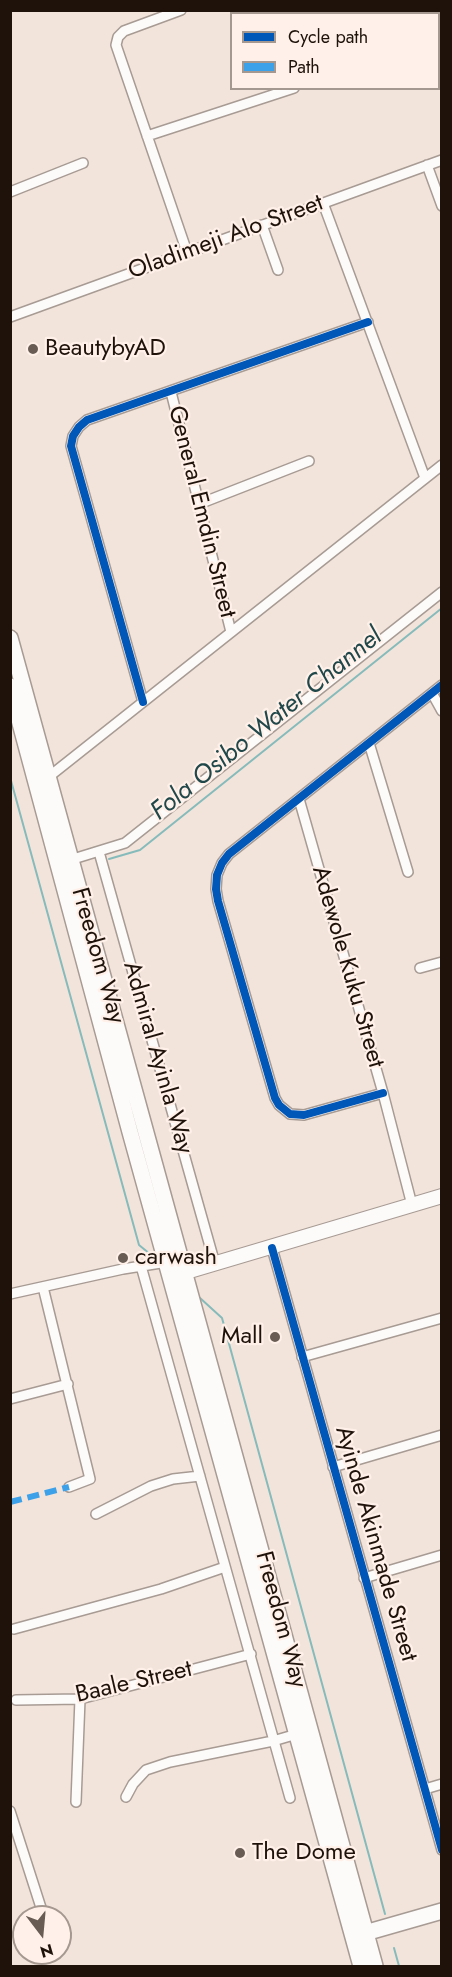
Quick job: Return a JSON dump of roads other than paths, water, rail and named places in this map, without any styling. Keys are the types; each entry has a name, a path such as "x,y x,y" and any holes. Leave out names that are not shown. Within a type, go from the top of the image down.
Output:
{"main road":[{"name":"Freedom Way","path":"10,638 43,781 297,1734 360,1940 375,1966"},
{"name":"Freedom Way","path":"10,686 70,860 174,1270 360,1940 361,1966"},
{"path":"360,1940 441,1911"},
{"path":"360,1940 441,1922"}],"street":[{"path":"181,10 124,31 118,37 116,45 187,252"},
{"path":"147,136 288,90"},
{"name":"Oladimeji Alo Street","path":"10,317 441,160"},
{"path":"10,192 83,163"},
{"path":"427,165 441,206"},
{"path":"323,203 425,478"},
{"path":"262,225 278,270"},
{"path":"143,702 71,446 73,436 87,420 368,322"},
{"name":"General Emdin Street","path":"171,392 231,632"},
{"path":"199,504 309,461"},
{"path":"43,781 441,465"},
{"path":"70,860 125,843 143,830 441,592"},
{"path":"382,1093 304,1114 290,1114 279,1105 275,1098 218,901 217,875 229,854 441,685"},
{"path":"432,693 441,711"},
{"path":"369,743 408,872"},
{"name":"Adewole Kuku Street","path":"299,799 412,1205"},
{"name":"Admiral Ayinla Way","path":"99,852 214,1264"},
{"path":"420,968 441,962"},
{"path":"10,1294 141,1266 174,1270 214,1264 441,1196"},
{"name":"Ayinde Akinmade Street","path":"272,1248 441,1850"},
{"path":"141,1266 290,1798"},
{"path":"43,1287 90,1479 69,1486"},
{"path":"302,1357 441,1318"},
{"path":"10,1399 68,1384"},
{"path":"333,1467 441,1435"},
{"path":"96,1514 150,1486 173,1479 200,1476"},
{"path":"364,1578 441,1555"},
{"path":"14,1629 161,1589 225,1567"},
{"name":"Baale Street","path":"16,1700 80,1699 251,1654"},
{"path":"76,1802 80,1699"},
{"path":"126,1797 133,1784 146,1770 170,1762 297,1734"},
{"path":"425,1789 441,1784"},
{"path":"10,1811 40,1905"}],"waterway":[{"name":"Fola Osibo Water Channel","path":"109,859 140,850 442,608"},
{"path":"10,777 139,1245 150,1254"},
{"path":"200,1298 222,1318 385,1914"},
{"path":"394,1948 399,1966"}],"place":[{"name":"BeautybyAD","path":"33,349"},
{"name":"carwash","path":"123,1258"},
{"name":"Mall","path":"275,1337"},
{"name":"The Dome","path":"240,1853"}]}
